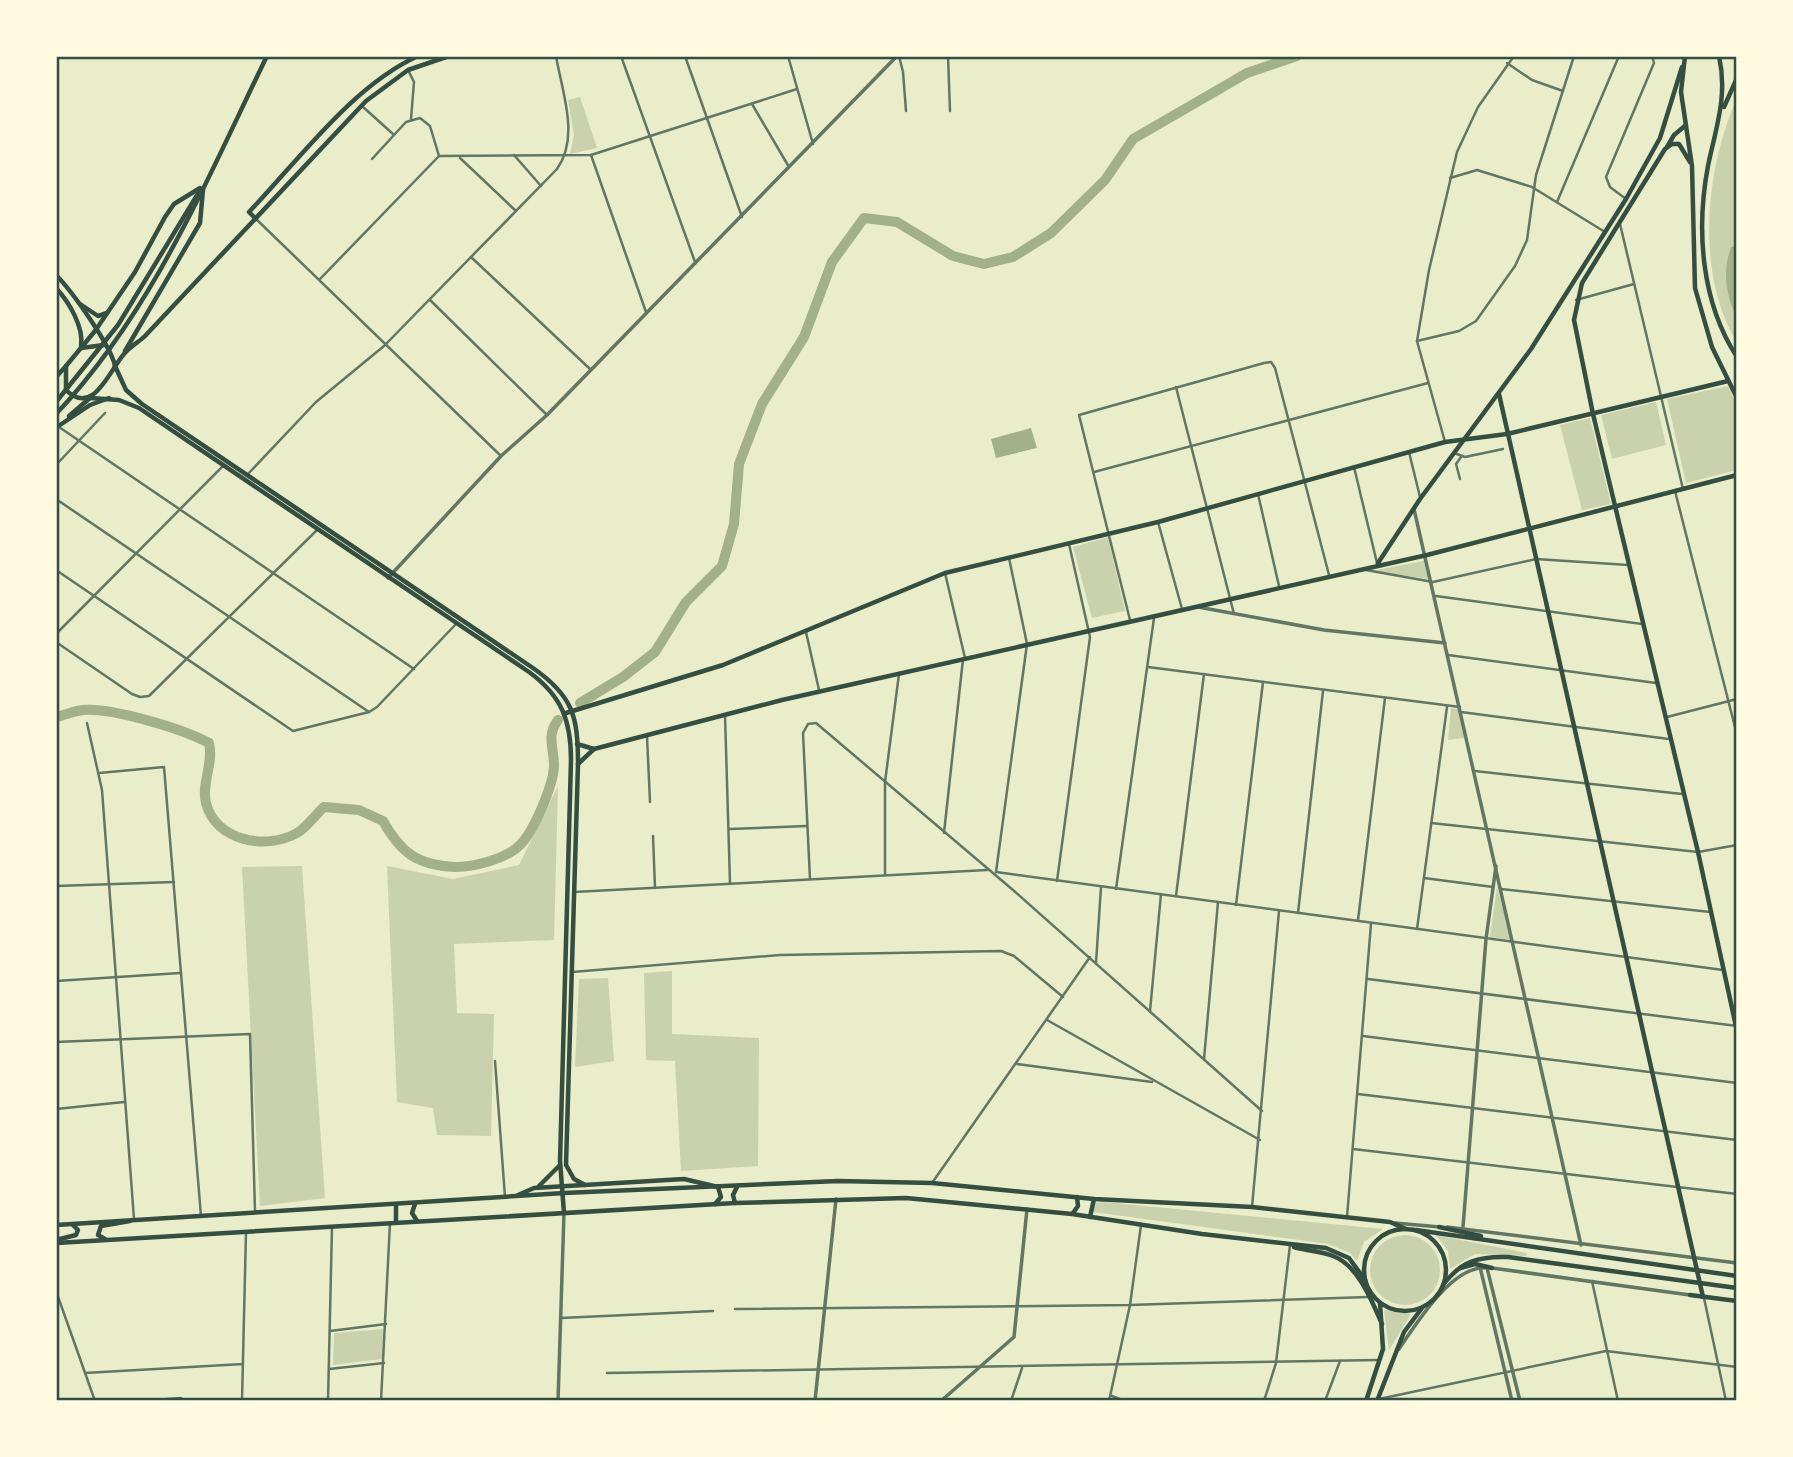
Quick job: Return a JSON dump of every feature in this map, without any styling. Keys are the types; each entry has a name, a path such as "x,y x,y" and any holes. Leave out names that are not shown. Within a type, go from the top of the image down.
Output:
{"main road":[{"path":"255,218 249,212 362,94 389,72 418,56"},
{"path":"125,351 145,336 361,106 408,70 449,56"},
{"path":"1378,564 1420,499 1499,394 1630,193 1660,138 1685,56"},
{"path":"1719,56 1724,86 1722,111 1705,185 1704,257 1713,305 1737,357"},
{"path":"57,413 125,330 193,213 203,186 266,58"},
{"path":"1683,63 1681,92 1692,166 1695,289 1712,347 1737,398"},
{"path":"1722,111 1737,78"},
{"path":"1686,125 1674,135 1582,283 1576,300 1576,335 1737,1028"},
{"path":"1667,147 1675,144 1682,146 1692,166"},
{"path":"56,377 110,310 174,204 203,186"},
{"path":"56,402 118,325 186,209 203,186"},
{"path":"58,427 104,384 125,351 200,223 203,186"},
{"path":"1630,193 1636,197"},
{"path":"56,275 80,304 106,345 126,390 141,406 317,530 390,576"},
{"path":"56,288 78,326 82,339 81,348"},
{"path":"80,304 97,316 110,310"},
{"path":"81,348 106,345"},
{"path":"65,366 66,390 79,398 109,398 141,406"},
{"path":"566,713 696,674 806,632 945,573 1158,522 1445,442 1507,433 1728,381"},
{"path":"1499,394 1559,670 1703,1297"},
{"path":"58,427 90,405 109,398"},
{"path":"578,764 594,749 725,715 1090,629 1427,555 1737,475"},
{"path":"244,478 540,680 558,698 566,713 571,739 564,1213"},
{"path":"458,622 550,680 561,690 573,711 578,744 572,972 563,1165 550,1179 514,1197"},
{"path":"571,739 594,749"},
{"path":"563,1165 574,1179 586,1185"},
{"path":"534,1188 684,1179 718,1187"},
{"path":"56,1225 564,1193 838,1181 932,1183 1094,1199 1252,1207 1390,1222 1406,1229"},
{"path":"736,1203 733,1195 738,1186"},
{"path":"715,1204 721,1197 718,1187"},
{"path":"1072,1214 1078,1206 1077,1197"},
{"path":"56,1242 836,1199 906,1198 1072,1214 1340,1252 1365,1280 1380,1303 1381,1360 1366,1401"},
{"path":"1090,1217 1094,1199"},
{"path":"415,1204 412,1213 418,1222"},
{"path":"393,1223 398,1214 396,1205"},
{"path":"105,1239 98,1235 101,1226 134,1219"},
{"path":"56,1242 76,1235 78,1230 71,1224"},
{"path":"1439,1227 1498,1242"},
{"path":"1365,1280 1364,1263 1373,1244 1386,1233 1406,1229 1737,1276"},
{"path":"1416,1230 1433,1240 1442,1252 1446,1271 1443,1285"},
{"path":"1290,1245 1340,1259 1370,1297 1382,1324"},
{"path":"1378,1400 1409,1323 1438,1294 1456,1269 1480,1258 1508,1256 1737,1288"},
{"path":"1456,1269 1475,1264 1490,1268"},
{"path":"1690,1295 1737,1301"},
{"path":"1380,1303 1401,1311 1423,1307"}],"street":[{"path":"244,478 316,402 384,346 430,300 541,186 566,155 569,132 556,56"},
{"path":"621,56 695,262"},
{"path":"685,56 742,217"},
{"path":"788,56 813,144"},
{"path":"898,56 906,111"},
{"path":"390,576 501,457 547,415 898,56"},
{"path":"948,56 950,111"},
{"path":"1445,442 1417,341 1449,178 1472,118 1514,56"},
{"path":"1417,341 1459,331 1482,315 1524,248 1532,187 1574,56"},
{"path":"1557,202 1619,56"},
{"path":"1626,199 1610,187 1606,177 1654,64 1652,56"},
{"path":"1507,63 1532,80 1563,91"},
{"path":"408,70 414,82 411,119"},
{"path":"439,156 459,158 592,155 797,89"},
{"path":"752,104 790,167"},
{"path":"361,106 393,134"},
{"path":"372,159 393,134 411,119 424,119 430,126 439,156"},
{"path":"513,155 541,186"},
{"path":"592,155 646,312"},
{"path":"320,279 439,156"},
{"path":"459,158 516,211"},
{"path":"1449,178 1477,170 1532,187 1605,232"},
{"path":"255,218 501,457"},
{"path":"1620,224 1682,489"},
{"path":"471,257 590,369"},
{"path":"1576,300 1634,284"},
{"path":"430,300 547,415"},
{"path":"1130,621 1078,417 1100,407 1269,362 1275,368 1329,575"},
{"path":"1094,472 1429,383"},
{"path":"1176,387 1234,614"},
{"path":"56,464 105,413"},
{"path":"58,427 414,669"},
{"path":"1454,453 1461,456 1503,449"},
{"path":"1409,452 1420,499"},
{"path":"1460,479 1456,464 1461,456"},
{"path":"56,634 225,464"},
{"path":"1354,467 1378,564"},
{"path":"1675,491 1737,735"},
{"path":"1258,494 1279,586"},
{"path":"56,499 369,712"},
{"path":"1414,509 1427,555 1447,655 1581,1245"},
{"path":"1158,522 1182,609"},
{"path":"56,642 132,694 149,696 317,530"},
{"path":"1057,881 1090,629 1069,544"},
{"path":"996,874 1027,644 1009,558"},
{"path":"1359,569 1433,582 1536,559 1628,565"},
{"path":"56,570 288,729 307,729 369,712 458,622"},
{"path":"944,833 964,658 945,573"},
{"path":"1436,596 1642,624"},
{"path":"1196,606 1355,634 1445,643"},
{"path":"1116,888 1154,615"},
{"path":"806,632 820,693"},
{"path":"1447,655 1656,683"},
{"path":"1148,667 1669,739"},
{"path":"885,875 886,782 900,674"},
{"path":"1176,896 1204,674"},
{"path":"1236,905 1263,682"},
{"path":"1298,913 1323,690"},
{"path":"1357,921 1385,698"},
{"path":"1664,718 1737,699"},
{"path":"1417,929 1447,707"},
{"path":"725,715 730,883"},
{"path":"87,723 99,773 134,1219"},
{"path":"810,879 803,737 804,728 808,724 820,723 944,833 996,874 1262,1111"},
{"path":"646,736 650,802"},
{"path":"99,773 164,767 201,1216"},
{"path":"1475,771 1682,794"},
{"path":"1431,823 1698,852 1737,845"},
{"path":"729,829 807,826"},
{"path":"653,835 655,888"},
{"path":"1463,1227 1486,939 1496,864"},
{"path":"574,892 989,870"},
{"path":"996,874 1723,970"},
{"path":"1424,878 1493,887"},
{"path":"56,886 174,882"},
{"path":"1096,963 1101,887"},
{"path":"1501,888 1710,912"},
{"path":"1150,1011 1161,894"},
{"path":"1204,1059 1218,902"},
{"path":"1252,1207 1279,911"},
{"path":"1348,1217 1371,923"},
{"path":"572,972 791,955 1000,951 1014,956 1063,997"},
{"path":"932,1183 1090,957"},
{"path":"56,981 180,973"},
{"path":"1368,979 1737,1028"},
{"path":"1047,1020 1260,1140"},
{"path":"56,1042 250,1034 256,1213"},
{"path":"1363,1037 1737,1083"},
{"path":"495,1061 505,1197"},
{"path":"1017,1064 1155,1082"},
{"path":"1358,1094 1737,1140"},
{"path":"56,1109 124,1102"},
{"path":"1353,1149 1565,1176 1737,1194"},
{"path":"815,1401 836,1199"},
{"path":"942,1401 1012,1339 1027,1209"},
{"path":"558,1401 564,1213"},
{"path":"1390,1222 1463,1227 1581,1245 1737,1263"},
{"path":"382,1401 393,1223"},
{"path":"1109,1401 1130,1305 1141,1225"},
{"path":"328,1401 331,1227"},
{"path":"242,1401 246,1232"},
{"path":"1264,1401 1276,1363 1290,1245"},
{"path":"1480,1267 1512,1401"},
{"path":"1394,1356 1446,1289 1465,1272 1480,1267 1690,1295"},
{"path":"1490,1268 1520,1401"},
{"path":"1592,1281 1618,1401"},
{"path":"56,1291 95,1401"},
{"path":"735,1309 1130,1305 1370,1297"},
{"path":"1703,1297 1726,1401"},
{"path":"561,1318 713,1311"},
{"path":"330,1331 386,1324"},
{"path":"1378,1400 1606,1352 1737,1367"},
{"path":"607,1373 1381,1360"},
{"path":"1325,1401 1340,1361"},
{"path":"330,1370 384,1363"},
{"path":"85,1373 243,1364"},
{"path":"1011,1401 1023,1367"},
{"path":"1111,1395 1125,1401"},
{"path":"142,1401 180,1398 187,1401"}],"shaded area":[{"path":"580,97 597,148 570,154 574,135 568,100"},
{"path":"1737,98 1737,343 1724,315 1715,285 1709,221 1718,157"},
{"path":"1737,246 1737,319 1730,301 1726,275 1731,247"},
{"path":"1728,386 1737,405 1737,470 1686,483 1667,399"},
{"path":"1656,402 1666,445 1612,459 1601,415"},
{"path":"1590,418 1611,504 1582,510 1560,425"},
{"path":"1031,428 1037,448 996,458 991,439"},
{"path":"1108,537 1125,611 1092,618 1073,547"},
{"path":"1424,561 1428,579 1371,571"},
{"path":"1451,708 1460,709 1465,738 1448,740"},
{"path":"558,786 554,940 454,944 457,1013 494,1014 491,1136 437,1135 433,1108 397,1102 387,866 453,879 519,865"},
{"path":"302,866 325,1198 260,1206 242,867"},
{"path":"1497,887 1512,940 1490,937"},
{"path":"672,971 672,1034 759,1038 758,1166 681,1171 675,1061 646,1060 644,973"},
{"path":"608,978 614,1061 575,1067 579,979"},
{"path":"1095,1203 1383,1229 1364,1242 1357,1261 1350,1253 1328,1244 1093,1212"},
{"path":"1405,1235 1430,1245 1440,1270 1430,1295 1405,1305 1380,1295 1370,1270 1380,1245"},
{"path":"1436,1235 1527,1253 1526,1256 1475,1254 1450,1269 1448,1251"},
{"path":"1384,1310 1411,1314 1389,1350"},
{"path":"383,1329 382,1359 333,1365 334,1333"}],"waterway":[{"path":"580,703 623,677 655,652 686,602 722,566 734,524 739,464 762,404 804,337 832,262 864,218 897,222 953,256 984,264 1013,257 1051,233 1105,180 1133,139 1247,73 1297,56"},
{"path":"56,717 83,710 111,712 165,726 209,743 206,803 211,816 220,826 243,839 271,841 297,833 324,807 359,810 383,821 396,841 420,860 455,867 471,866 498,858 514,850 525,838 537,819 553,775 551,737 558,720"}]}
